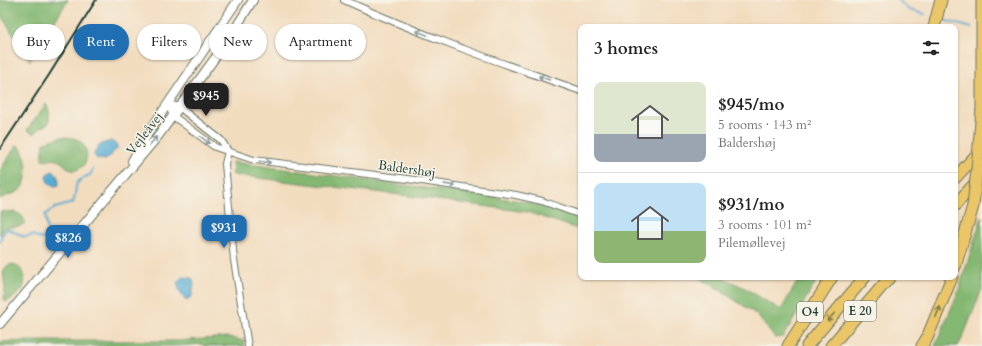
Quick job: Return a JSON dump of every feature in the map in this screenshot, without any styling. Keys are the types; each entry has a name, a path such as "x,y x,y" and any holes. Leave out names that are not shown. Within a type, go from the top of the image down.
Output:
{"highway":[{"path":"935,24 941,0"},
{"path":"958,257 973,206 977,170 982,109 982,0"},
{"path":"958,175 982,148"},
{"path":"958,202 982,176"},
{"name":"O4","path":"788,346 830,280"},
{"name":"E 20","path":"807,346 862,280"},
{"name":"E 20","path":"831,346 887,280"},
{"path":"922,346 927,338 951,280"}],"street":[{"name":"Vejleåvej","path":"120,182 150,130 238,0"},
{"name":"Vejleåvej","path":"0,324 120,182 173,116 228,40 253,0"},
{"path":"344,0 391,21 477,55 578,90"},
{"name":"Baldershøj","path":"168,104 179,108 220,140 228,151"},
{"path":"168,104 173,116"},
{"name":"Baldershøj","path":"173,116 215,147 254,160 408,179 516,195 542,201 578,214"},
{"path":"228,151 226,164 234,260 248,346"}],"green space":[{"path":"0,0 68,0 53,24 12,24 12,33 0,14"},
{"path":"46,104 49,114 48,124 41,127 36,133 27,130"},
{"path":"60,137 76,139 85,147 87,156 84,165 81,168 72,170 57,160 46,161 42,159 44,143"},
{"path":"17,145 24,154 27,174 20,190 0,199 0,170"},
{"path":"232,162 522,201 578,217 578,229 527,212 233,175"},
{"path":"0,212 12,212 19,214 24,219 25,223 19,226 5,228 0,235"},
{"path":"982,216 982,289 958,346 935,346 957,295"},
{"path":"12,264 16,265 22,271 25,282 22,290 6,302 4,299 5,288 3,270"},
{"path":"702,280 728,280 745,288 781,310 798,280 817,280 783,337 775,338 756,314"},
{"path":"228,337 244,341 245,346 204,346 202,344 178,346 0,346 0,342 177,341"}],"water":[{"path":"111,141 117,145 117,149 106,160 97,159 94,155 98,147"},
{"path":"53,171 58,177 59,181 59,185 56,186 50,185 46,176 48,173"},
{"path":"184,277 192,278 194,284 192,296 187,300 181,295 177,282"}],"waterway":[{"path":"898,0 909,10 925,14"},
{"path":"943,20 958,24"},
{"path":"958,24 972,28"},
{"path":"0,242 2,235 8,229 25,237 33,235 41,239 48,237 45,215 54,208 73,203 77,183 91,174 93,169"}],"railway":[{"path":"0,149 96,0"}]}
